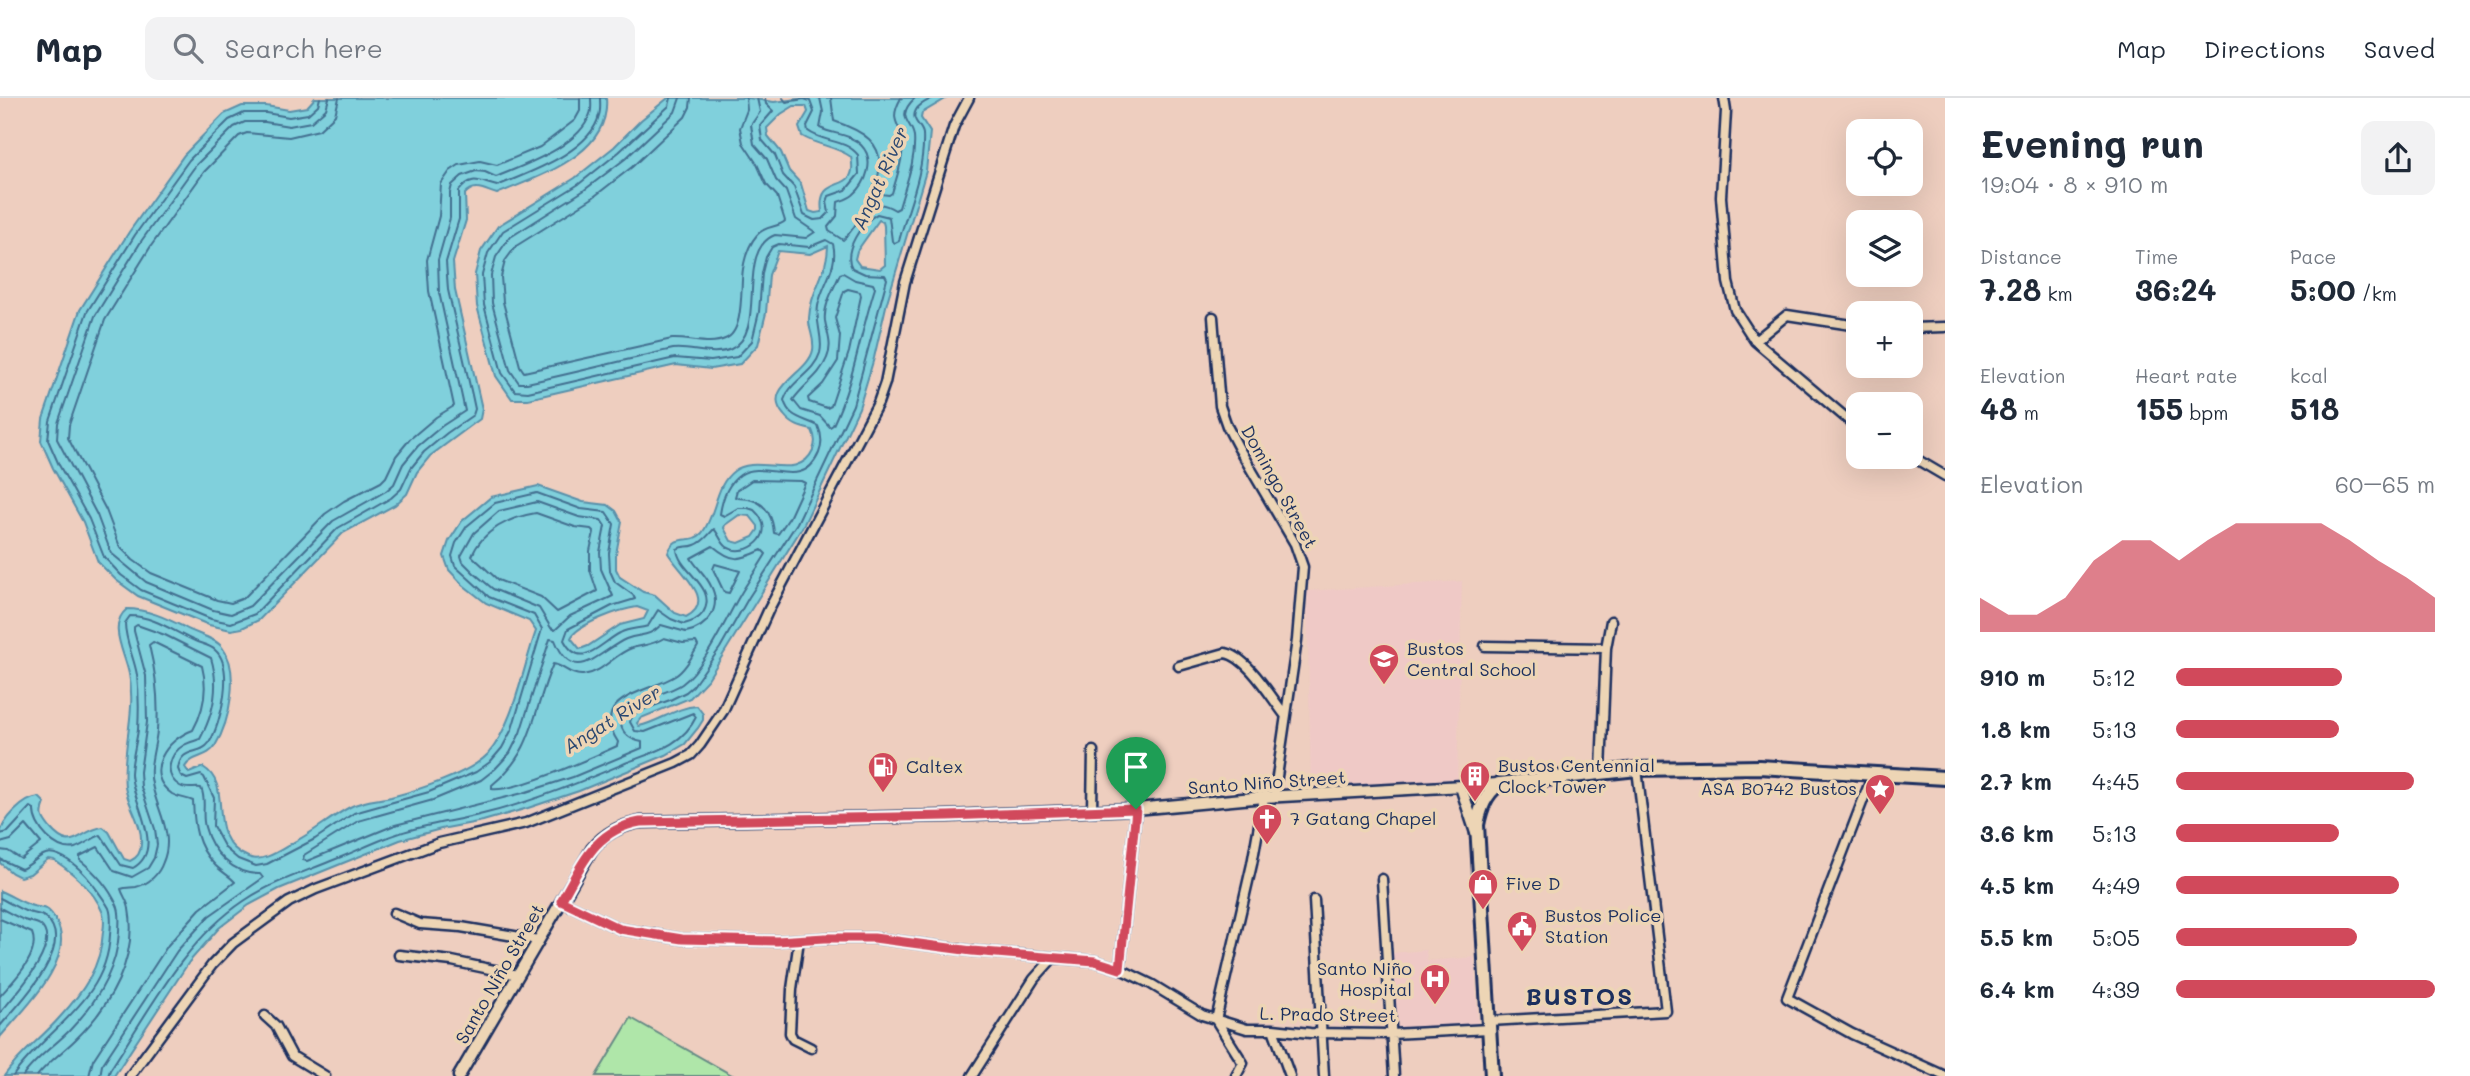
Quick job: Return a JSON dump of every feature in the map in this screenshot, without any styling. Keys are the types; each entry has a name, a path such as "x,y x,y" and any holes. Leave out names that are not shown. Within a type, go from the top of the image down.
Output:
{"main road":[{"path":"1492,1076 1477,835 1481,807 1491,789 1499,783 1601,771 1759,767 1945,778"}],"street":[{"path":"130,1076 212,965 233,943 289,902 439,843 526,823 676,763 691,755 700,745 723,711 769,609 878,403 885,383 908,271 954,126 969,98"},
{"path":"1724,98 1726,111 1720,183 1728,282 1735,310 1755,341 1846,418"},
{"path":"1755,341 1787,315 1846,324"},
{"name":"Domingo Street","path":"1213,317 1220,406 1237,447 1301,556 1302,593 1285,715 1269,797 1216,1020"},
{"path":"1923,328 1945,327"},
{"path":"1923,464 1945,477"},
{"path":"1601,771 1606,648 1611,621"},
{"path":"1485,646 1606,648"},
{"path":"1179,666 1225,653 1232,654 1248,668 1285,715"},
{"path":"1092,810 1093,751"},
{"name":"L. Prado Street","path":"561,901 620,929 682,939 777,941 874,938 1052,959 1095,961 1151,984 1202,1015 1247,1029 1391,1034 1666,1011 1637,769"},
{"path":"1874,774 1787,998 1852,1034 1945,1076"},
{"name":"Santo Niño Street","path":"459,1076 597,844 627,824 1136,809 1269,797 1499,783"},
{"path":"1461,787 1477,835"},
{"path":"1120,969 1136,809"},
{"path":"1382,879 1394,1076"},
{"path":"1314,900 1324,1076"},
{"path":"394,913 420,924 461,927 538,940"},
{"path":"799,940 792,989 790,1033 793,1039 811,1048"},
{"path":"399,955 452,961 518,975"},
{"path":"972,1076 1034,979 1052,959"},
{"path":"265,1016 276,1026 292,1056 325,1076"},
{"path":"1216,1020 1243,1063 1236,1076"},
{"path":"1273,1029 1290,1076"}],"shaded area":[{"name":"Bustos Central School","path":"1462,581 1457,782 1311,790 1307,591"},
{"name":"Santo Niño Hospital","path":"1426,950 1427,961 1474,957 1478,1026 1395,1029 1392,953"}],"green space":[{"path":"631,1018 732,1075 734,1076 596,1076"}],"water":[{"path":"315,98 606,98 604,118 597,135 569,161 497,194 477,188 465,194 466,220 453,262 455,290 482,409 480,419 430,456 417,472 407,494 395,505 343,533 259,620 231,630 209,625 138,596 98,562 83,522 41,441 43,419 80,310 129,232 184,155 224,114 242,106 289,110 307,107"},
{"name":"Angat River","path":"668,98 748,98 774,102 805,98 947,98 922,113 921,118 930,132 926,171 887,302 874,358 859,408 803,526 708,679 690,698 641,718 637,723 639,726 697,706 703,714 698,728 685,744 666,755 579,791 483,821 400,840 279,889 249,905 219,928 189,962 114,1076 4,1076 60,1017 83,988 99,957 104,922 103,913 88,889 54,860 48,859 30,874 20,877 0,863 0,835 5,823 27,801 39,797 45,803 42,814 45,822 65,840 76,839 103,827 109,832 124,859 132,860 140,850 140,829 125,787 124,773 131,688 119,640 118,623 127,609 156,615 209,638 222,647 228,657 232,683 225,724 212,750 192,760 185,767 189,773 203,767 213,776 220,799 222,825 234,848 254,859 266,857 355,805 429,786 456,775 488,754 497,742 511,713 536,631 529,621 486,603 463,585 449,570 444,556 449,541 462,521 491,497 538,486 583,502 608,505 616,511 622,522 616,554 616,569 620,577 643,592 655,595 675,613 686,617 695,610 697,595 668,553 671,546 679,540 693,539 702,533 723,484 734,471 743,466 798,465 806,460 813,450 815,440 812,430 796,425 787,418 778,405 778,397 788,381 810,358 813,350 810,309 825,265 828,246 810,254 778,251 769,275 766,313 758,345 740,364 711,369 676,365 528,399 512,399 496,376 477,306 475,274 481,251 498,226 575,178 614,147","holes":["794,106 806,106 808,112 799,127 802,136 851,157 852,169 849,177 825,191 822,212 809,211 801,184 789,171 781,152 768,136 767,128","879,220 883,222 885,265 880,269 860,266 855,259 857,251","739,515 750,516 758,530 753,537 739,543 731,541 725,525","637,607 648,611 644,619 620,625 580,649 571,638 575,633 611,614"]},
{"path":"0,891 47,910 56,921 61,936 60,951 45,983 0,1037"}],"place":[{"name":"Bustos Central School","path":"1384,686"},
{"name":"Caltex","path":"883,794"},
{"name":"Bustos Centennial Clock Tower","path":"1475,803"},
{"name":"ASA B0742 Bustos","path":"1880,816"},
{"name":"7 Gatang Chapel","path":"1267,846"},
{"name":"Five D","path":"1483,911"},
{"name":"Bustos Police Station","path":"1522,953"},
{"name":"Santo Niño Hospital","path":"1435,1006"}],"district":[{"name":"BUSTOS","path":"1580,997"}],"route":[{"path":"1136,809 1120,969 1095,961 972,951 874,938 777,941 682,939 620,929 561,901 601,838 627,824 1136,809"}]}
